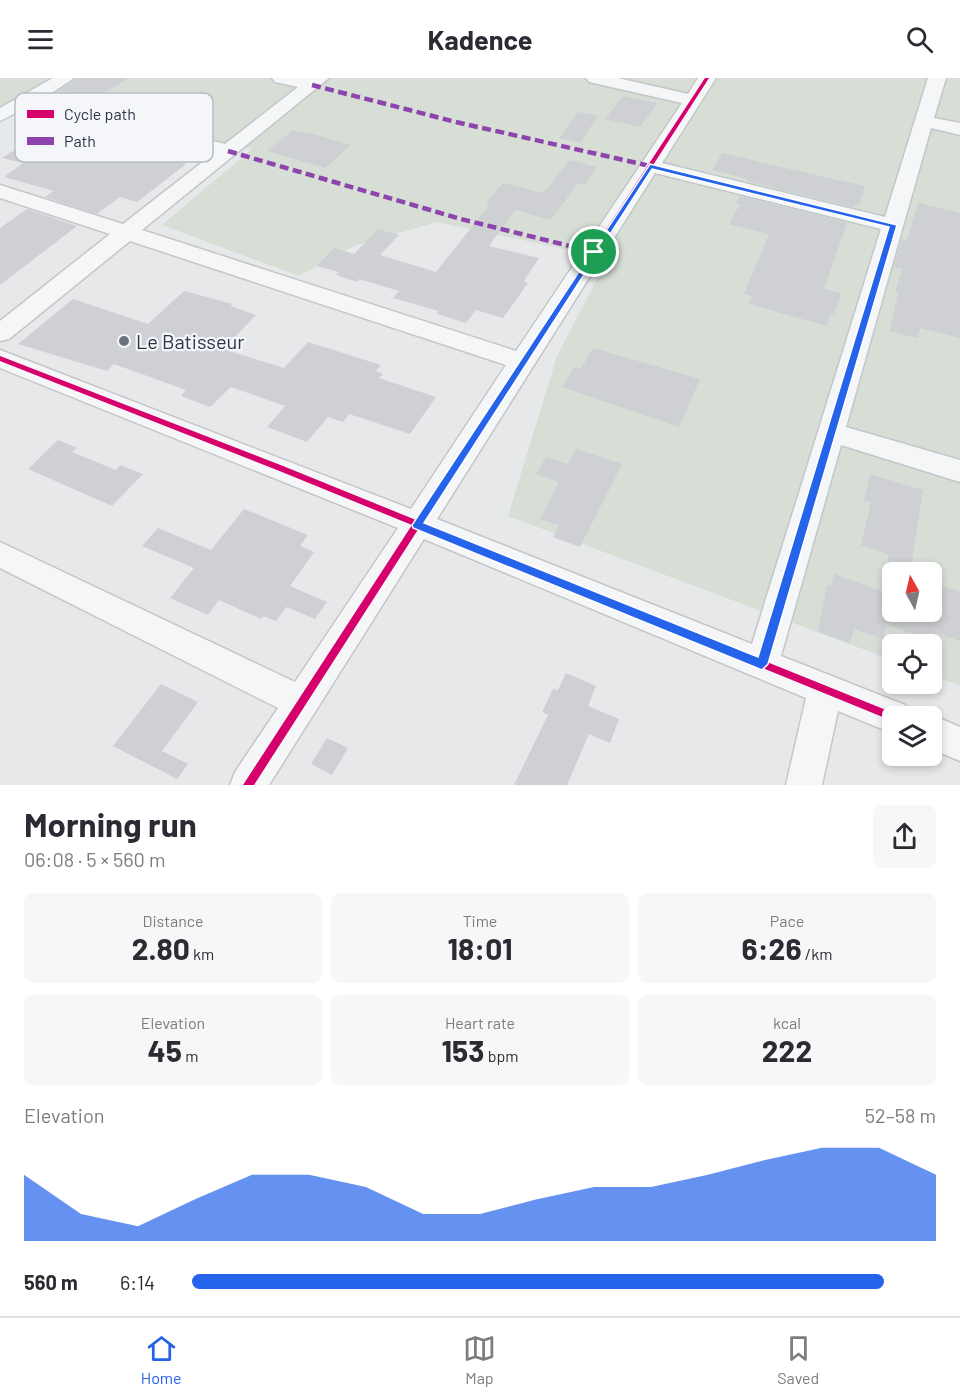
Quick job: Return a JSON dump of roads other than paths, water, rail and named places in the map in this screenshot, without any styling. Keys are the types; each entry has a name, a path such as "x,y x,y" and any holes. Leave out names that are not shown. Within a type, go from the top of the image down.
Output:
{"street":[{"path":"39,93 65,78"},
{"path":"281,78 316,81"},
{"path":"248,785 700,89 595,78"},
{"path":"762,664 937,78"},
{"path":"0,333 316,81"},
{"path":"0,116 15,107"},
{"path":"924,121 960,129"},
{"path":"213,147 228,151"},
{"path":"650,166 893,225"},
{"path":"0,191 523,362"},
{"path":"0,358 176,426 882,713"},
{"path":"831,432 960,471"},
{"path":"0,554 302,702"},
{"path":"804,785 825,690"},
{"path":"942,736 960,744"}],"place":[{"name":"Le Batisseur","path":"124,341"}]}
